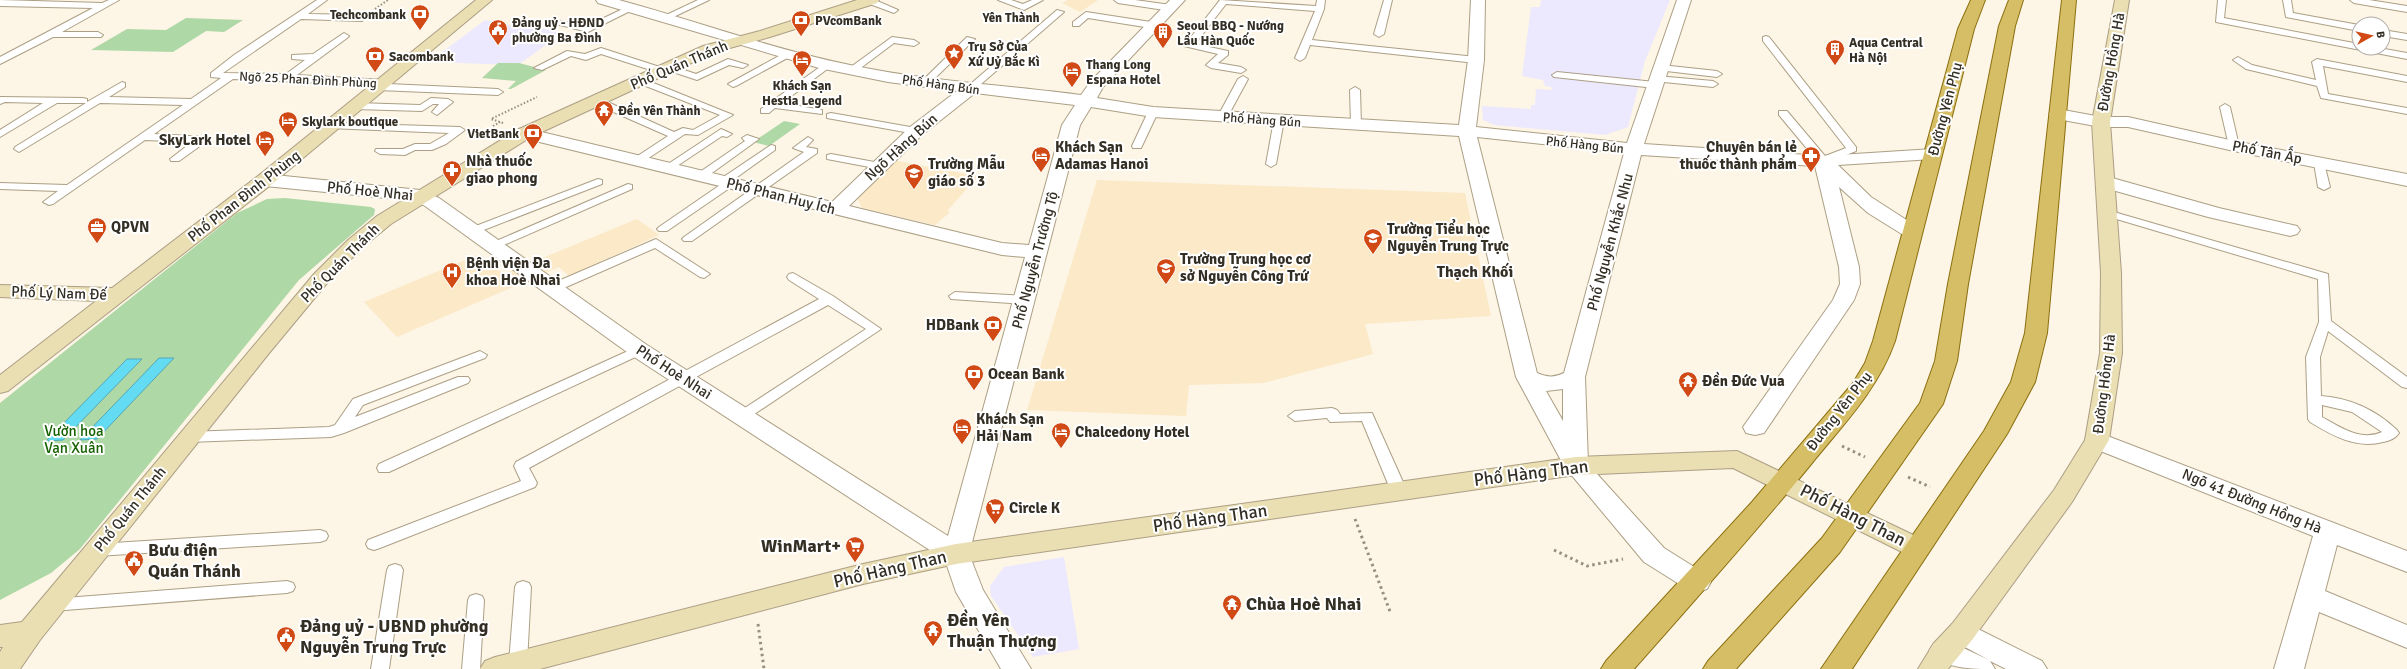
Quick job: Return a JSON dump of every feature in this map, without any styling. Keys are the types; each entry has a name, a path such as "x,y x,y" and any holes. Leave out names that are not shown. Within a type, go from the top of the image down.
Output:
{"main road":[{"name":"Đường Yên Phụ","path":"1616,669 1697,582 1784,481 1862,387 1876,364 1884,341 1966,29 1978,0"},
{"path":"1718,669 1831,545 1854,515 1931,404 1946,361 1958,284 2007,26 2016,0"},
{"path":"1836,669 1995,434 2023,382 2036,333 2069,0"}],"street":[{"name":"Phố Phan Đình Phùng","path":"0,386 265,180 485,0"},
{"name":"Phố Hàng Bún","path":"603,0 633,5 664,18 736,41 851,70 924,84 1084,101 1153,112 1466,131 1634,149 1823,161 1933,154"},
{"path":"1478,0 1476,60 1466,131 1527,377 1576,466 1650,552 1697,582"},
{"name":"Phố Nguyễn Khắc Nhu","path":"1576,466 1574,377 1634,149 1684,0"},
{"name":"Đường Hồng Hà","path":"1947,651 2063,496 2097,440 2111,353 2111,273 2104,182 2101,115 2122,0"},
{"name":"Phố Quán Thánh","path":"4,669 30,632 188,437 321,278 355,244 384,220 420,196 525,133 710,49 765,34 866,1"},
{"name":"Phố Nguyễn Trường Tộ","path":"956,554 1071,125 1084,101 1097,84 1152,25 1175,4"},
{"name":"Ngõ Hàng Bún","path":"835,209 916,131 970,89"},
{"name":"Phố Tân Ấp","path":"2058,107 2101,115 2234,146 2407,180"},
{"name":"Phố Phan Huy Ích","path":"525,133 1002,249 1038,252"},
{"path":"1823,161 1854,193 1881,214 1912,232"},
{"path":"1755,427 1843,300 1850,284 1849,267 1823,161"},
{"name":"Phố Hoè Nhai","path":"265,180 420,196 493,245 683,379 956,554"},
{"path":"2104,182 2215,213 2290,230"},
{"name":"Phố Lý Nam Đế","path":"0,291 118,295"},
{"path":"1527,377 1543,385 1565,382 1574,377"},
{"name":"Ngõ 41 Đường Hồng Hà","path":"2097,440 2407,562"},
{"name":"Phố Hàng Than","path":"525,664 863,574 956,554 1576,466 1737,458 1854,515 1917,548"},
{"path":"2289,669 2328,531"},
{"path":"956,554 970,592 1016,669"},
{"path":"2310,596 2407,637"},
{"path":"0,636 30,632"},
{"path":"1947,651 1980,669"},
{"path":"1947,651 2032,669"}],"lane":[{"path":"0,61 115,0"},
{"path":"298,16 323,0"},
{"path":"664,18 705,0"},
{"path":"1002,0 1024,7 1039,0"},
{"path":"1118,0 1175,4"},
{"path":"1379,34 1388,0"},
{"path":"2222,0 2219,20 2351,45"},
{"path":"2286,0 2289,15 2351,27"},
{"path":"2354,0 2407,9"},
{"path":"866,1 894,10"},
{"path":"1223,116 1242,74 1211,65 1225,52 1189,46 1224,1 1320,5 1300,58"},
{"path":"0,3 104,6"},
{"path":"556,23 588,29 633,5"},
{"path":"970,89 1060,12"},
{"path":"1076,24 1086,15 1152,25"},
{"path":"298,16 362,18"},
{"name":"Ngõ 25 Phan Đình Phùng","path":"298,16 214,75 288,77 381,85 498,92"},
{"path":"52,34 98,35"},
{"path":"2391,34 2407,37"},
{"path":"288,77 344,36"},
{"path":"924,84 970,39"},
{"path":"1766,39 1852,149 1823,161 1783,113"},
{"path":"851,70 892,40 914,43"},
{"path":"1306,42 1476,60"},
{"path":"539,68 570,53 586,58 601,51 697,78 728,62 743,65"},
{"path":"2391,53 2407,56"},
{"path":"733,84 788,54"},
{"path":"295,57 314,57"},
{"path":"2238,60 2249,67 2322,84"},
{"path":"2407,79 2317,62 2324,96 2407,111"},
{"path":"818,112 769,108 827,65"},
{"path":"1557,75 1658,77 1717,74"},
{"path":"49,202 231,76"},
{"path":"1658,77 1713,84"},
{"path":"637,161 683,130 694,133 728,115 641,81"},
{"path":"18,149 122,85"},
{"path":"1354,90 1356,125"},
{"path":"0,101 3,99 83,101"},
{"path":"0,134 56,100"},
{"path":"98,100 193,102"},
{"path":"355,106 422,108 431,101 448,102 437,112"},
{"path":"597,101 669,133"},
{"path":"2226,107 2234,146"},
{"path":"1137,146 1153,112"},
{"path":"831,116 916,131"},
{"path":"1271,164 1279,120"},
{"path":"332,126 460,130 432,148 418,146 410,148 405,152 380,151"},
{"path":"667,168 721,132 727,134"},
{"path":"143,137 203,138 175,159"},
{"path":"701,176 754,139 747,138"},
{"path":"688,239 813,151 798,148 808,140"},
{"path":"663,229 771,148"},
{"path":"831,157 880,166"},
{"path":"2319,163 2324,187"},
{"path":"472,231 598,182"},
{"path":"0,186 69,188"},
{"path":"493,245 628,187"},
{"path":"2107,213 2324,277 2325,322 2313,357 2315,419 2338,432 2361,441 2381,440 2392,433 2382,423 2364,412 2334,400 2315,400"},
{"path":"553,288 656,243 704,274"},
{"path":"742,416 875,329 793,277"},
{"path":"955,296 1025,300"},
{"path":"374,544 530,483 521,466 829,299"},
{"path":"2325,322 2407,384"},
{"path":"384,468 640,350"},
{"path":"339,430 358,402 480,355"},
{"path":"188,437 331,432 463,380"},
{"path":"1295,416 1332,412 1335,419 1368,416 1399,491"},
{"path":"97,550 320,536"},
{"path":"380,669 395,570"},
{"path":"52,605 287,587"},
{"path":"524,587 525,664"},
{"path":"471,669 476,600"}],"path":[{"path":"493,126 502,123 491,119 537,97"},
{"path":"1347,498 1391,614"},
{"path":"1554,550 1587,566 1650,552"},
{"path":"755,602 764,669"}],"shaded area":[{"path":"1068,0 1098,0 1080,12 1062,3"},
{"path":"1541,0 1670,0 1645,61 1628,127 1605,135 1494,125 1483,120 1482,106 1531,109 1531,105 1535,105 1536,89 1552,90 1551,87 1545,86 1543,80 1522,76 1531,7 1540,7"},
{"path":"485,20 524,28 529,26 560,32 554,35 557,37 518,65 429,62"},
{"name":"Trường Mẫu giáo số 3","path":"893,160 978,176 947,211 950,212 935,225 862,208 856,196"},
{"path":"1097,180 1465,193 1491,316 1365,324 1373,354 1263,383 1189,385 1186,416 1027,410"},
{"name":"Bệnh viện Đa khoa Hoè Nhai","path":"637,219 659,235 569,276 559,267 397,337 364,302 477,255 504,274"},
{"path":"1064,557 1079,649 1033,657 991,596 990,586 1004,567"}],"green space":[{"path":"186,18 243,20 224,32 206,31 173,52 91,50 127,29 166,30"},
{"path":"498,63 519,63 546,70 511,89 508,89 516,81 482,78"},
{"path":"784,121 800,124 769,146 753,142"},
{"name":"Vườn hoa Vạn Xuân","path":"285,198 371,207 375,209 374,215 299,280 80,549 51,573 0,600 0,403 237,213 267,199"}],"water":[{"path":"159,358 174,358 97,439 80,440"},
{"path":"127,359 142,359 63,440 46,441"}],"place":[{"name":"Techcombank","path":"420,31"},
{"name":"PVcomBank","path":"801,37"},
{"name":"Đảng uỷ - HĐND phường Ba Đình","path":"498,46"},
{"name":"Seoul BBQ - Nướng Lẩu Hàn Quốc","path":"1163,49"},
{"name":"Aqua Central Hà Nội","path":"1835,66"},
{"name":"Trụ Sở Của Xứ Uỷ Bắc Kì","path":"954,70"},
{"name":"Sacombank","path":"375,73"},
{"name":"Khách Sạn Hestia Legend","path":"802,77"},
{"name":"Thang Long Espana Hotel","path":"1072,88"},
{"name":"Đền Yên Thành","path":"604,127"},
{"name":"Skylark boutique","path":"288,138"},
{"name":"VietBank","path":"533,150"},
{"name":"SkyLark Hotel","path":"265,157"},
{"name":"Khách Sạn Adamas Hanoi","path":"1041,173"},
{"name":"Chuyên bán lẻ thuốc thành phẩm","path":"1811,173"},
{"name":"Nhà thuốc giao phong","path":"452,187"},
{"name":"Trường Mẫu giáo số 3","path":"914,190"},
{"name":"QPVN","path":"97,244"},
{"name":"Trường Tiểu học Nguyễn Trung Trực","path":"1373,255"},
{"name":"Trường Trung học cơ sở Nguyễn Công Trứ","path":"1166,285"},
{"name":"Bệnh viện Đa khoa Hoè Nhai","path":"452,289"},
{"name":"HDBank","path":"993,342"},
{"name":"Ocean Bank","path":"974,391"},
{"name":"Đền Đức Vua","path":"1688,398"},
{"name":"Khách Sạn Hải Nam","path":"962,445"},
{"name":"Chalcedony Hotel","path":"1061,449"},
{"name":"Circle K","path":"995,525"},
{"name":"WinMart+","path":"855,563"},
{"name":"Bưu điện Quán Thánh","path":"134,577"},
{"name":"Chùa Hoè Nhai","path":"1232,621"},
{"name":"Đền Yên Thuận Thượng","path":"933,647"},
{"name":"Đảng uỷ - UBND phường Nguyễn Trung Trực","path":"286,653"}],"district":[{"name":"Yên Thành","path":"1011,17"},
{"name":"Thạch Khối","path":"1475,271"}]}
